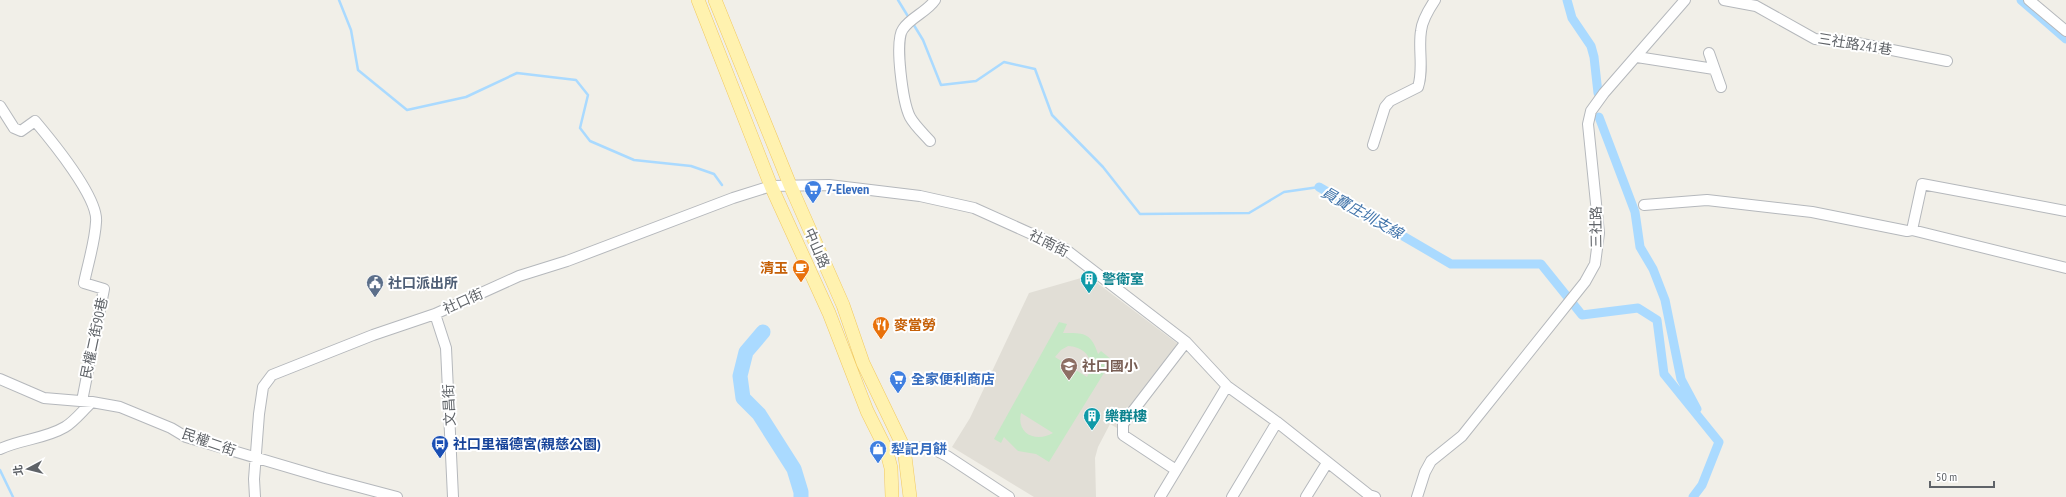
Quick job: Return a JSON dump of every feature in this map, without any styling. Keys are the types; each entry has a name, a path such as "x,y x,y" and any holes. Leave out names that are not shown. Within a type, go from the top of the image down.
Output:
{"main road":[{"name":"中山路","path":"698,0 771,186 829,313 867,411 886,449 891,468 892,497"},
{"name":"中山路","path":"715,0 790,185 843,305 862,363 904,448 910,497"}],"street":[{"path":"930,141 910,117 903,94 899,39 903,29 930,7 935,0"},
{"path":"1373,145 1385,107 1390,101 1418,87 1420,79 1421,30 1426,14 1435,0"},
{"name":"三社路","path":"1417,497 1425,472 1431,461 1462,436 1568,306 1585,282 1595,264 1598,233 1588,124 1591,111 1685,0"},
{"name":"三社路241巷","path":"1724,0 1756,6 1815,39 1857,42 1947,61"},
{"path":"2029,0 2066,31"},
{"path":"1709,52 1721,87"},
{"path":"1636,57 1714,68"},
{"name":"民權二街90巷","path":"0,106 14,128 21,131 35,121 72,167 91,203 97,221 84,283 104,289 87,401"},
{"path":"1912,230 1922,184 2066,212"},
{"name":"社南街","path":"771,186 829,185 881,190 920,196 974,208 1065,249 1186,342 1227,386 1278,422 1327,463 1373,497"},
{"name":"社口街","path":"255,497 255,458 263,387 272,375 372,335 435,314 519,276 561,263 733,198 771,186"},
{"path":"1644,205 1708,200 1812,212 1907,231 1912,230 2066,268"},
{"name":"文昌街","path":"435,314 446,348 453,497"},
{"path":"1176,470 1122,435 1124,424 1186,342"},
{"name":"民權二街","path":"0,379 44,398 87,401 120,407 171,428 186,437 255,458 396,497"},
{"path":"1160,497 1227,386"},
{"path":"0,449 16,442 59,430 69,424 87,401"},
{"path":"1232,497 1278,422"},
{"path":"886,449 929,446 1009,497"},
{"path":"1306,497 1327,463"}],"shaded area":[{"name":"社口國小","path":"1088,276 1178,344 1117,428 1110,424 1098,447 1095,458 1096,497 1034,497 952,447 970,418 1029,293"}],"green space":[{"path":"1059,322 1067,324 1063,333 1085,335 1092,341 1098,354 1101,351 1112,360 1049,462 1036,454 1018,451 1004,437 1001,443 994,439","holes":["1068,346 1080,349 1088,356 1091,365 1087,377 1055,357 1061,350","1021,413 1053,433 1040,437 1029,435 1024,431 1022,426 1020,420"]}],"waterway":[{"path":"339,0 351,30 358,70 407,110 466,97 517,73 576,80 588,95 580,128 590,141 634,160 691,166 714,174 722,185"},
{"name":"員寶庄圳支線","path":"898,0 909,18"},
{"path":"1567,0 1572,18 1591,46 1594,57 1598,93"},
{"path":"2021,0 2066,39"},
{"name":"員寶庄圳支線","path":"912,22 923,40 941,85 976,81 1004,62 1035,69 1052,115 1103,167 1140,214 1249,213 1284,192 1319,187"},
{"path":"1599,117 1635,212 1640,247 1653,269 1665,300 1681,379 1697,409"},
{"name":"員寶庄圳支線","path":"1319,187 1451,264 1541,264 1582,315 1638,308 1657,320 1664,374 1719,442 1702,485 1693,497"},
{"path":"763,332 746,352 740,376 743,398 759,414 794,469 801,492 801,497"},
{"path":"0,470 13,497"}],"place":[{"name":"7-Eleven","path":"813,204"},
{"name":"清玉","path":"801,283"},
{"name":"警衛室","path":"1089,294"},
{"name":"社口派出所","path":"375,298"},
{"name":"麥當勞","path":"881,340"},
{"name":"社口國小","path":"1069,381"},
{"name":"全家便利商店","path":"898,394"},
{"name":"樂群樓","path":"1092,431"},
{"name":"社口里福德宮(親慈公園)","path":"440,459"},
{"name":"犁記月餅","path":"878,464"}]}
